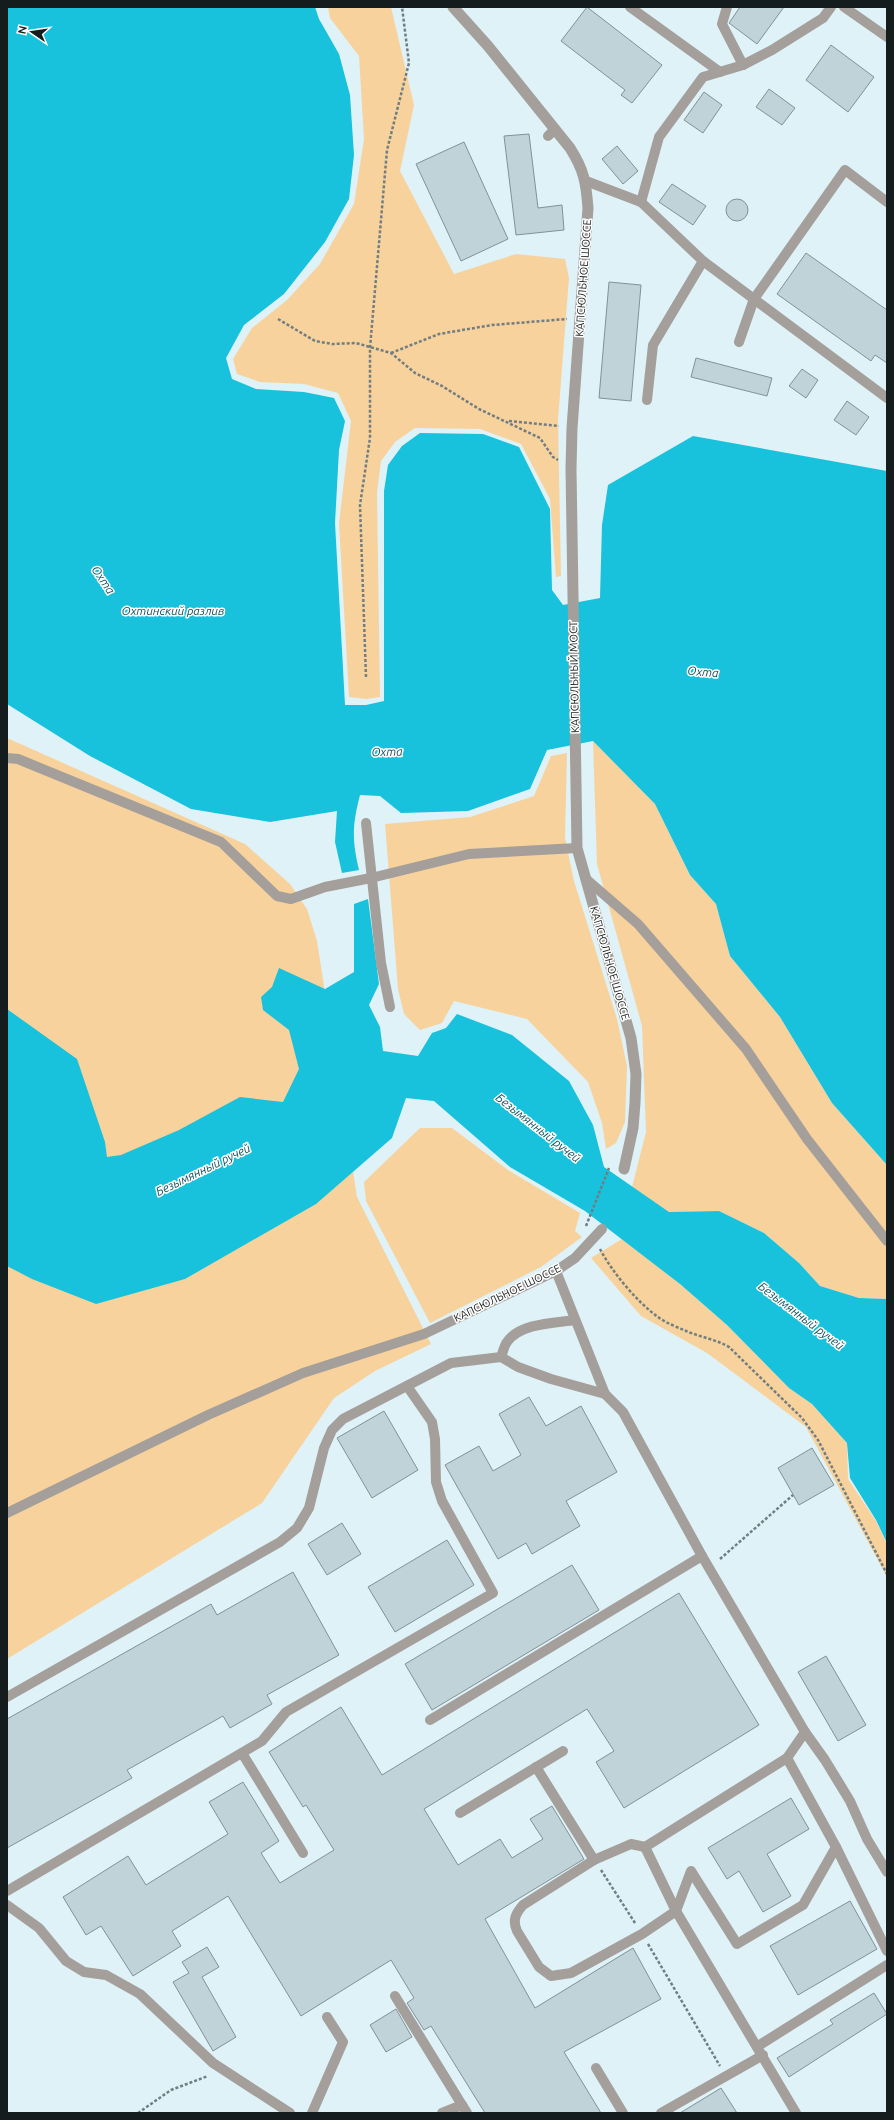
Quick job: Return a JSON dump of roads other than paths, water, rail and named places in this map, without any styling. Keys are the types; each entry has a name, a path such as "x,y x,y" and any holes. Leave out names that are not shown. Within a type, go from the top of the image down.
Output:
{"street":[{"name":"КАПСЮЛЬНОЕ ШОССЕ","path":"453,7 488,46 552,133 580,164 586,181 588,208 572,428 571,469 573,596"},
{"name":"КАПСЮЛЬНЫЙ МОСТ","path":"573,596 576,757"},
{"name":"КАПСЮЛЬНОЕ ШОССЕ","path":"576,757 577,848 631,1038 636,1074 633,1128 624,1169"}],"lane":[{"path":"630,7 720,72"},
{"path":"727,7 722,24 743,65"},
{"path":"641,202 659,137 703,77 743,65 823,18 831,7"},
{"path":"844,7 887,37"},
{"path":"739,342 754,299 845,170 887,202"},
{"path":"586,181 641,202 703,261 887,398"},
{"path":"647,400 652,344 703,261"},
{"path":"7,758 18,759 221,842 278,896 291,899 325,887 371,878 469,854 577,848"},
{"path":"366,823 381,963 390,1007"},
{"path":"586,880 638,924 746,1049 807,1139 887,1241"},
{"name":"КАПСЮЛЬНОЕ ШОССЕ","path":"7,1513 208,1415 303,1373 424,1334 556,1271 575,1258 602,1229"},
{"path":"556,1271 605,1394 622,1412 702,1556 805,1732 826,1760 850,1801 867,1838 887,1872"},
{"path":"501,1357 507,1342 516,1333 532,1327 575,1320"},
{"path":"7,1697 280,1542 297,1528 309,1508 324,1448 332,1430 343,1419 451,1363 501,1357 518,1367 550,1379 605,1394"},
{"path":"7,1891 262,1741 286,1712 493,1593 442,1501 436,1482 435,1439 432,1422 407,1386"},
{"path":"430,1720 702,1556"},
{"path":"805,1732 787,1758 645,1847 631,1844 594,1860 524,1905 514,1918 514,1924 540,1967 551,1976 571,1973 642,1934 676,1911 692,1871 737,1944 803,1905 836,1847"},
{"path":"460,1813 563,1750"},
{"path":"242,1753 304,1853"},
{"path":"787,1758 836,1847 887,1951"},
{"path":"536,1766 594,1860"},
{"path":"645,1847 676,1911 758,2046 796,2113"},
{"path":"7,1905 39,1928 66,1961 84,1972 106,1975 140,1994 213,2063 290,2113"},
{"path":"758,2046 887,1965"},
{"path":"395,1996 465,2109 442,2113"},
{"path":"312,2113 343,2042 327,2017"},
{"path":"661,2113 763,2055"},
{"path":"596,2068 623,2113"}],"water":[{"name":"Охтинский разлив","path":"7,7 315,7 319,19 339,54 350,95 354,155 349,199 325,242 284,294 244,325 226,358 232,379 256,389 304,392 334,398 345,421 339,450 335,523 345,705 366,705 384,701 384,491 388,465 402,446 420,433 483,434 519,447 550,509 552,590 563,605 600,598 602,525 608,485 693,436 887,471 887,1165 832,1103 780,1017 730,956 716,904 690,875 655,804 593,741 547,750 530,789 468,811 401,813 380,796 360,795 354,824 354,841 359,870 342,873 335,842 337,811 270,822 191,809 90,756 7,704"},
{"name":"Безымянный ручей","path":"368,899 379,984 369,1005 380,1027 383,1051 418,1056 432,1033 446,1028 457,1014 512,1035 569,1081 593,1125 604,1167 669,1212 719,1211 764,1233 799,1263 820,1286 859,1298 887,1299 887,1543 876,1520 850,1478 847,1443 812,1404 789,1388 727,1325 680,1284 585,1211 510,1167 434,1101 406,1098 392,1138 316,1204 185,1279 96,1304 32,1279 7,1266 7,1009 77,1059 105,1142 107,1157 121,1155 179,1130 240,1097 283,1102 299,1069 289,1030 263,1010 261,997 272,987 279,968 325,989 354,972 354,904"}],"water label":[{"name":"Охта","path":"103,580"},
{"name":"Охта","path":"703,672"},
{"name":"Охта","path":"387,752"}]}
